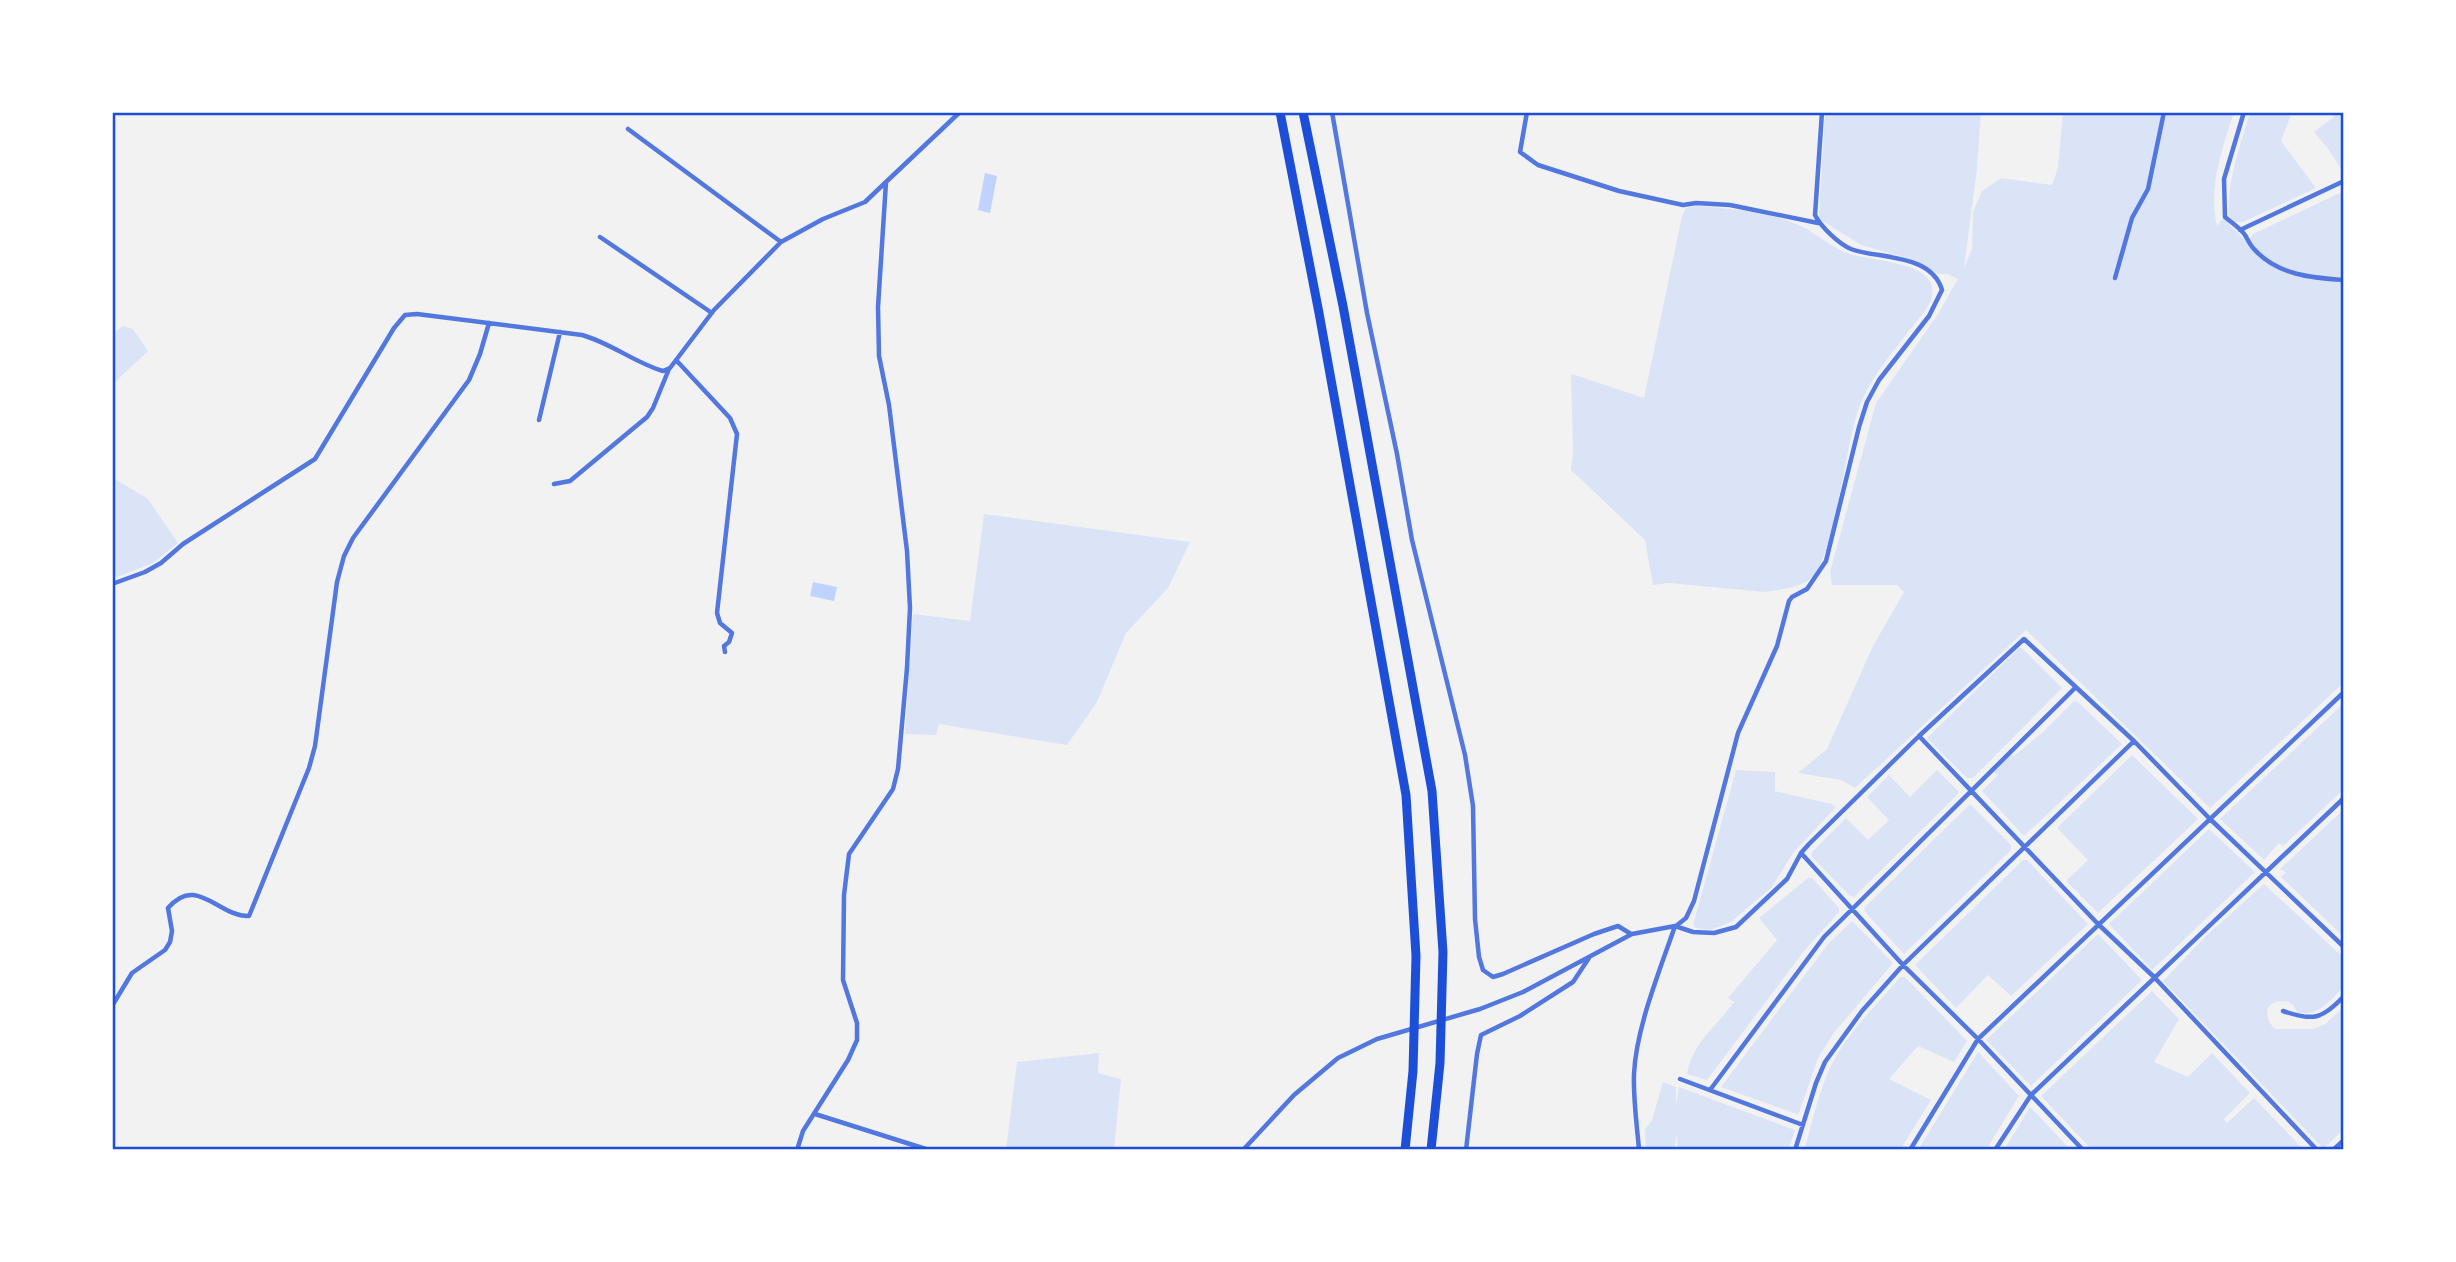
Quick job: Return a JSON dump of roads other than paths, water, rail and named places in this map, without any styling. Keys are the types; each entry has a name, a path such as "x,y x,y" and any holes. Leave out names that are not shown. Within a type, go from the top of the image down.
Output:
{"highway":[{"path":"1280,112 1406,794 1416,956 1413,1071 1405,1150"},
{"path":"1303,112 1346,319 1432,792 1443,952 1440,1063 1431,1150"}],"street":[{"path":"554,484 570,481 647,417 676,360 712,313 781,242 822,219 865,202 960,112"},
{"path":"1332,112 1367,313 1412,540 1465,755 1474,806 1475,919 1483,970 1493,977 1503,974 1618,926 1632,934"},
{"path":"1527,112 1520,152 1538,165 1619,191 1683,205 1730,205 1819,223"},
{"path":"1243,1150 1294,1095 1338,1058 1377,1039 1480,1009 1523,992 1632,934 1675,926 1686,918 1694,901 1738,733 1777,646 1789,601 1807,589 1826,561 1867,402 1879,380 1929,316 1942,290 1934,274 1922,266 1888,255 1850,248 1819,223 1815,215 1822,112"},
{"path":"2115,278 2132,218 2148,189 2164,112"},
{"path":"2244,112 2224,178 2225,217 2240,230 2262,257 2278,268 2306,278 2344,280"},
{"path":"628,129 781,242"},
{"path":"2240,230 2344,181"},
{"path":"797,1150 803,1131 848,1060 857,1040 857,1023 843,980 844,895 849,854 893,789 898,769 910,608 907,551 889,405 879,356 878,307 886,182"},
{"path":"600,237 712,313"},
{"path":"112,584 161,563 183,544 315,459 394,328 405,315 417,314 593,338 653,368 663,371 670,368"},
{"path":"112,1006 132,973 165,950 170,942 172,931 168,908 177,897 188,894 198,896 237,914 249,916 309,768 315,746 337,582 344,556 360,528 470,380 489,323"},
{"path":"539,420 560,332"},
{"path":"676,360 730,418 737,434 718,613 720,623 732,633 729,642 724,646 725,652"},
{"path":"1675,926 1693,932 1714,933 1736,927 1787,879 1801,853 1919,736 2024,639 2134,741 2209,818 2344,947"},
{"path":"1710,1090 1824,937 2077,687"},
{"path":"1910,1150 1978,1039 2344,692"},
{"path":"1919,736 2098,924 2154,977 2317,1150"},
{"path":"1795,1150 1825,1062 1862,1011 1903,965 2134,741"},
{"path":"1995,1150 2031,1095 2344,799"},
{"path":"1801,853 1903,965 1978,1039 2083,1150"},
{"path":"1639,1150 1635,1060 1648,1006 1675,926"},
{"path":"1466,1150 1481,1035 1520,1016 1573,982 1590,955"},
{"path":"2283,1011 2307,1019 2323,1013 2344,996"},
{"path":"1679,1079 1802,1125"},
{"path":"815,1114 929,1150"},
{"path":"2333,1150 2344,1140"}],"water":[{"path":"985,173 997,176 990,213 978,210"},
{"path":"813,582 837,587 834,601 810,596"}]}
